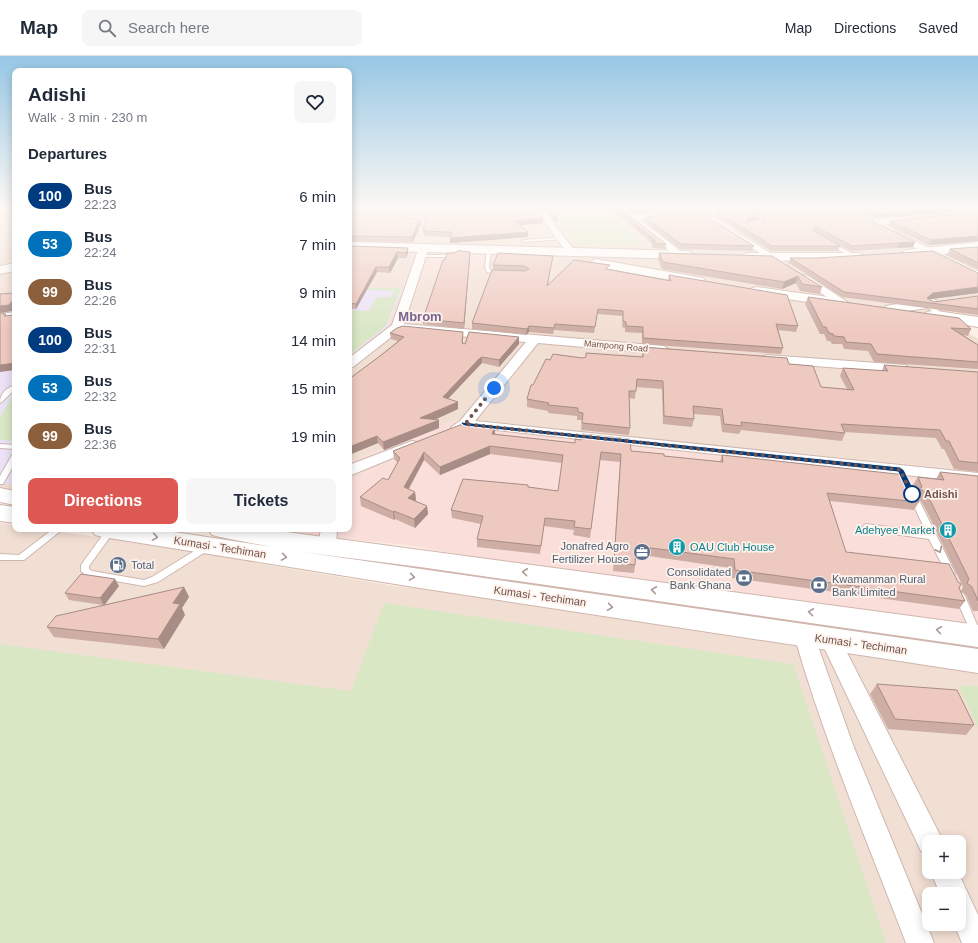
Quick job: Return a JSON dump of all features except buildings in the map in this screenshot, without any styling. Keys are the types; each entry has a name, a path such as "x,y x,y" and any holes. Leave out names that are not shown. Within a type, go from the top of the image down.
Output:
{"street":[{"path":"414,250 435,250"},
{"path":"548,250 712,283"},
{"path":"559,250 703,256"},
{"path":"674,250 680,255"},
{"path":"760,250 844,303"},
{"path":"928,250 978,276"},
{"path":"893,255 944,250"},
{"path":"352,362 397,327 423,251"},
{"path":"734,256 772,258 870,256"},
{"path":"0,266 12,264"},
{"path":"0,270 12,268"},
{"path":"742,288 859,305"},
{"path":"891,309 947,301"},
{"path":"931,303 948,318 978,335"},
{"path":"875,307 978,322"},
{"name":"Mampong Road","path":"397,327 675,351"},
{"path":"443,433 465,424 534,340"},
{"path":"753,358 916,370"},
{"path":"465,424 902,473 978,478"},
{"path":"352,470 429,438"},
{"path":"0,495 12,497"},
{"path":"0,513 12,515"},
{"name":"Kumasi - Techiman","path":"182,532 328,538 978,636"},
{"name":"Kumasi - Techiman","path":"220,533 804,635 978,661"},
{"path":"804,635 839,738 920,943"},
{"path":"830,639 927,835"},
{"path":"966,920 977,943"}],"lane":[{"path":"489,250 487,268 489,272 504,274"},
{"path":"844,250 855,257"},
{"path":"0,316 12,314"},
{"path":"0,401 6,393 12,389"},
{"path":"0,446 12,447"},
{"path":"0,482 11,470"},
{"path":"916,502 954,581"},
{"path":"866,527 932,536"},
{"path":"0,557 21,558 55,532"},
{"path":"106,532 85,565 85,571 90,574 144,583 155,580 220,533"},
{"path":"960,596 978,636"}],"shaded area":[{"path":"0,250 12,250 12,490 0,489"},
{"path":"352,250 978,250 978,319 948,321 978,339 978,471 456,420 352,461"},
{"path":"430,251 486,252 481,270 424,271"},
{"path":"12,289 12,485 0,482 0,304"},
{"path":"352,289 402,289 388,326 352,354"},
{"path":"456,420 978,471 978,626 546,569 406,545 278,532 352,532 352,461"},
{"path":"0,523 12,525 12,532 63,532 394,586 559,603 978,670 978,943 0,943"}],"green space":[{"path":"352,288 401,288 386,326 352,353 352,310 369,311 377,297 391,297 394,291"},
{"path":"12,397 12,441 0,439 0,417"},
{"path":"384,603 793,664 886,943 0,943 0,644 351,691"},
{"path":"958,685 978,687 978,728"}],"bus line":[{"name":"100","path":"465,424 900,470 912,494"}],"place":[{"name":"Adishi","path":"912,494"},
{"name":"Adehyee Market","path":"948,530"},
{"name":"OAU Club House","path":"677,547"},
{"name":"Jonafred Agro Fertilizer House","path":"642,552"},
{"name":"Total","path":"118,565"},
{"name":"Consolidated Bank Ghana","path":"744,578"},
{"name":"Kwamanman Rural Bank Limited","path":"819,585"}],"district":[{"name":"Mbrom","path":"420,316"}],"route":[{"path":"494,388 465,424 900,470 912,494"}]}
